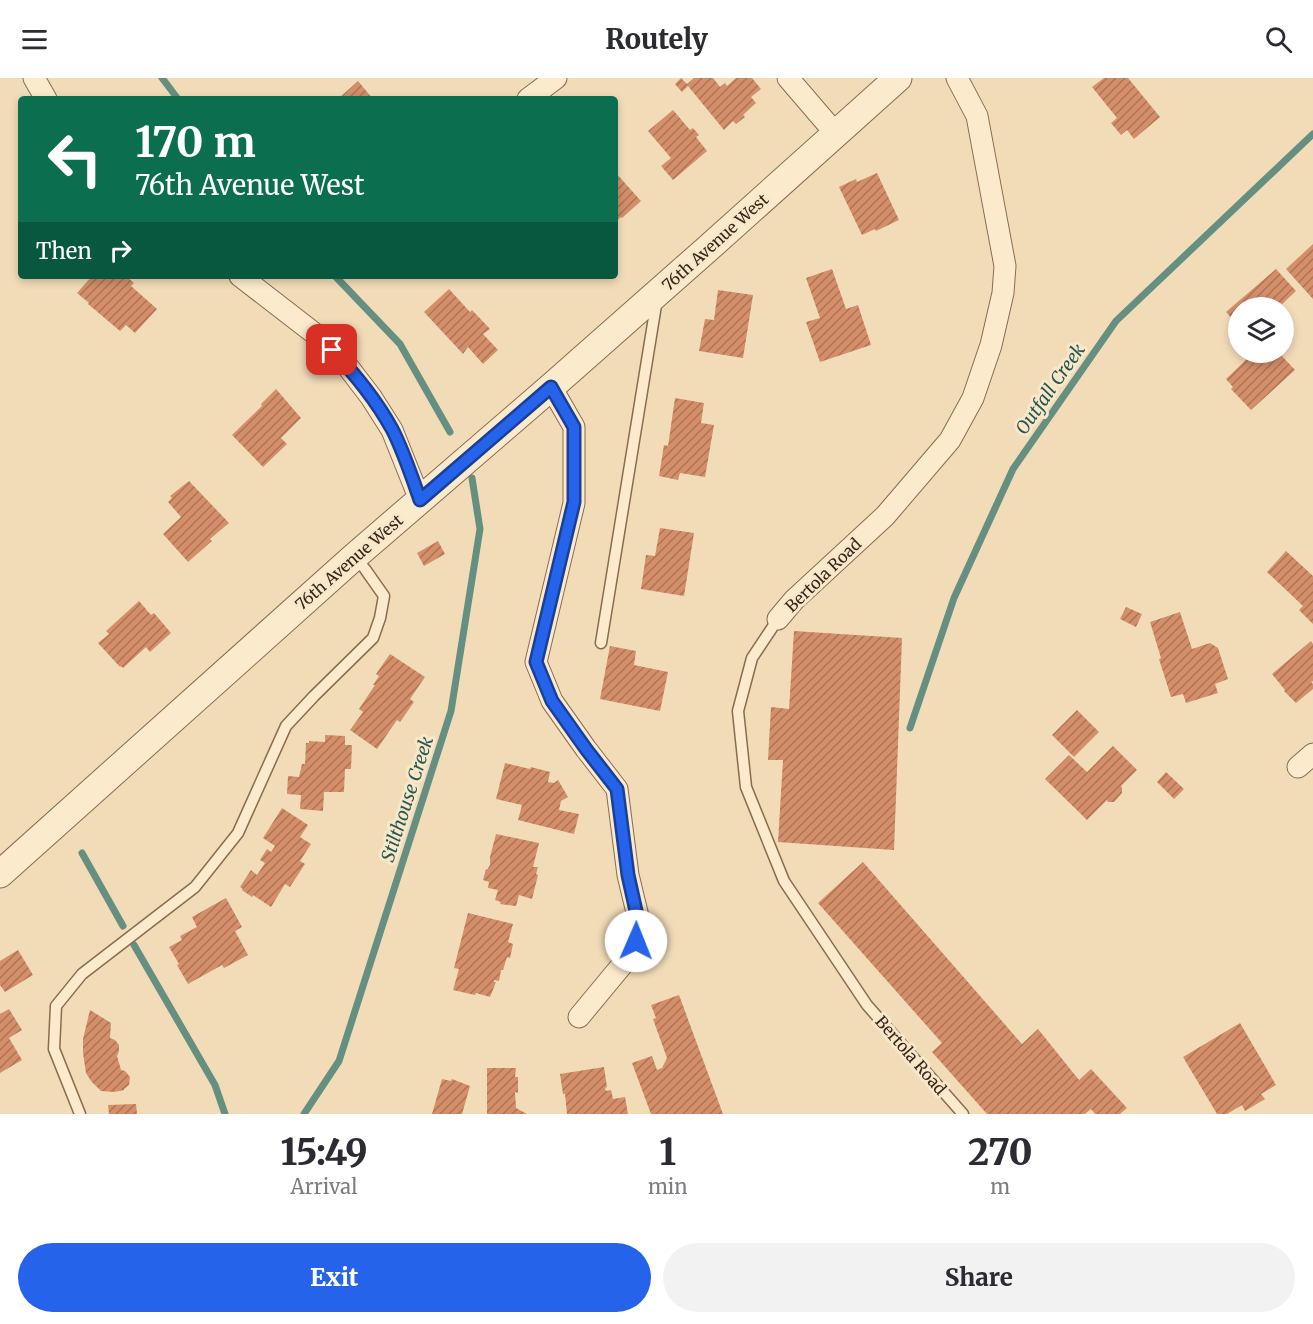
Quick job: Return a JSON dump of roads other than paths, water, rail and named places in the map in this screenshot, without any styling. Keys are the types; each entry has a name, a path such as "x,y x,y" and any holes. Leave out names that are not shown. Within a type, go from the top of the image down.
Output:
{"street":[{"path":"34,78 44,96"},
{"path":"532,96 556,78"},
{"path":"788,78 836,134"},
{"name":"76th Avenue West","path":"0,874 354,556 551,387 898,78"},
{"name":"Bertola Road","path":"778,619 794,600 885,516 950,440 973,398 987,356 1003,293 1005,266 977,116 957,78"},
{"path":"244,279 319,337 345,363 392,430 420,500"},
{"path":"551,387 574,427 574,502 536,662 552,701 617,789 628,875 640,929 632,953 579,1017"}],"lane":[{"path":"601,643 659,292"},
{"path":"80,1114 54,1048 56,1006 82,974 195,887 238,833 286,726 373,638 384,596 354,556"},
{"name":"Bertola Road","path":"778,619 752,658 738,711 746,787 784,881 867,1005 963,1114"}],"waterway":[{"name":"Stilthouse Creek","path":"162,78 176,96"},
{"name":"Outfall Creek","path":"910,728 954,598 1013,469 1116,321 1313,134"},
{"name":"Stilthouse Creek","path":"338,279 400,344 450,432"},
{"name":"Stilthouse Creek","path":"304,1114 339,1061 451,711 480,529 472,478"},
{"path":"82,853 123,926"},
{"path":"134,945 215,1085 225,1114"}]}
